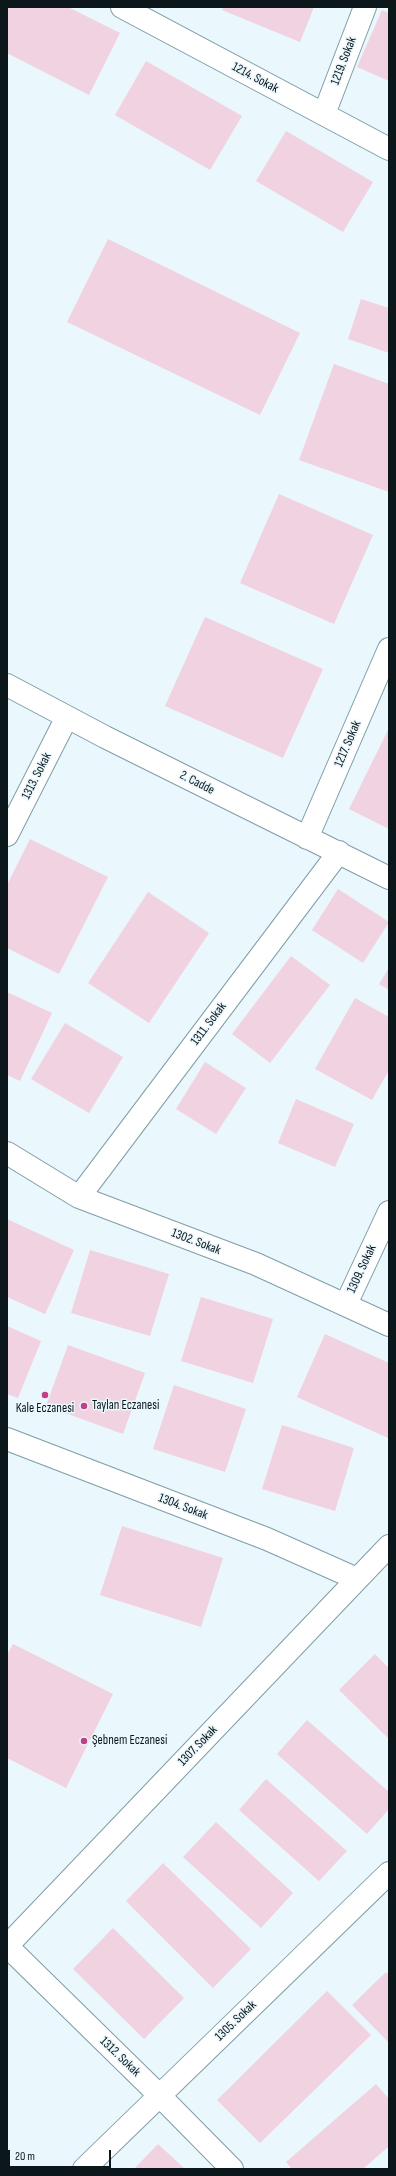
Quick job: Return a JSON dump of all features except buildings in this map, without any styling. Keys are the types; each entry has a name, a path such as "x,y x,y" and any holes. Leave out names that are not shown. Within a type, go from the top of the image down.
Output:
{"street":[{"name":"1214. Sokak","path":"122,7 389,149"},
{"name":"1219. Sokak","path":"324,114 365,7"},
{"name":"1217. Sokak","path":"308,838 389,649"},
{"name":"2. Cadde","path":"7,685 67,717 389,878"},
{"name":"1313. Sokak","path":"7,835 67,717"},
{"name":"1311. Sokak","path":"79,1197 339,852"},
{"name":"1302. Sokak","path":"7,1153 79,1197 256,1264 389,1325"},
{"name":"1309. Sokak","path":"346,1304 389,1212"},
{"name":"1304. Sokak","path":"7,1439 267,1539 357,1579"},
{"name":"1307. Sokak","path":"7,1946 389,1546"},
{"name":"1305. Sokak","path":"84,2169 389,1873"},
{"name":"1312. Sokak","path":"7,1946 232,2169"}],"place":[{"name":"Kale Eczanesi","path":"45,1395"},
{"name":"Taylan Eczanesi","path":"84,1406"},
{"name":"Şebnem Eczanesi","path":"84,1741"}]}
